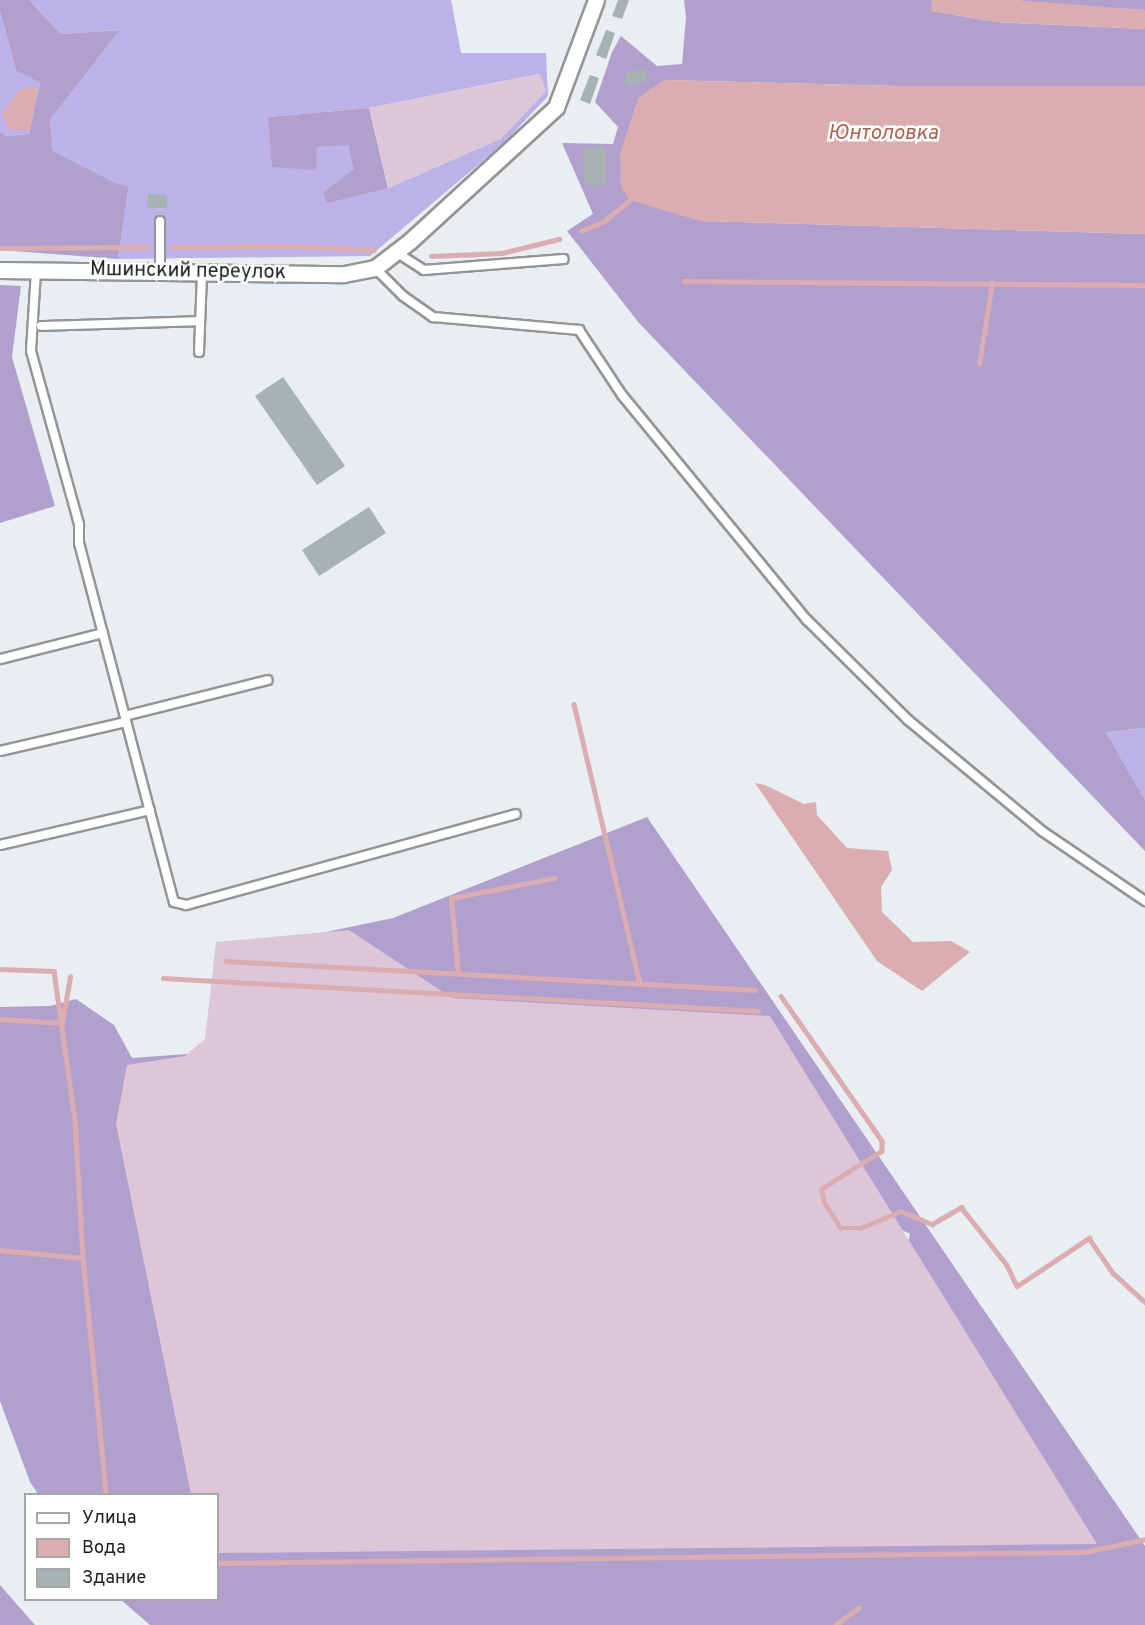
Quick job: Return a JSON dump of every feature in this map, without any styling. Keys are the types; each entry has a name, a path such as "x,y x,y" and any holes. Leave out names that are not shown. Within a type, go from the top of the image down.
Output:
{"street":[{"path":"375,268 396,252 555,107 596,0"},
{"name":"Мшинский переулок","path":"0,270 344,274 375,268"}],"lane":[{"path":"160,221 160,272"},
{"path":"396,252 424,270 564,260"},
{"path":"375,268 403,296 433,317 579,330 622,395 807,620 926,735 1042,831 1145,901"},
{"path":"36,271 31,351 79,524 79,543 174,902 186,905 516,814"},
{"path":"199,352 202,273"},
{"path":"41,326 200,321"},
{"path":"0,659 103,633"},
{"path":"0,751 268,680"},
{"path":"0,845 150,810"}],"shaded area":[{"path":"0,0 29,0 61,34 120,30 50,120 53,151 116,183 129,186 118,259 0,250 0,132 7,136 29,134 40,83 16,71 0,11"},
{"path":"29,0 451,0 461,53 546,53 548,96 505,142 370,256 118,259 129,186 116,183 53,151 50,120 120,30 61,34","holes":["539,74 546,91 500,139 388,188 323,192 355,169 348,144 316,147 269,117 369,108"]},
{"path":"684,0 932,0 932,11 996,22 1145,29 1145,86 897,86 664,80 700,221 1145,234 1145,728 1106,732 1145,800 1145,851 639,323 567,231 593,214 562,143 613,144 618,127 595,102 612,52 621,36 657,66 682,64 686,17"},
{"path":"1015,0 1145,0 1145,10 1052,5"},
{"path":"0,11 16,71 40,83 29,134 7,136 0,132"},
{"path":"540,74 546,91 500,139 388,188 369,108"},
{"path":"369,108 388,188 327,203 323,192 354,169 348,145 317,147 316,170 272,167 268,117"},
{"path":"0,285 21,286 12,357 55,506 0,523"},
{"path":"1145,728 1145,800 1106,732"},
{"path":"647,817 1145,1546 1145,1625 150,1625 122,1601 219,1601 219,1493 37,1493 30,1482 0,1401 0,1007 50,1006 76,999 114,1025 132,1058 215,1052 230,952 393,918","holes":["831,1195 910,1234 903,1265"]},
{"path":"349,930 452,998 770,1016 1097,1544 219,1553 219,1493 191,1493 116,1124 127,1065 185,1056 205,1039 216,942"},
{"path":"0,1585 35,1625 0,1625"}],"water":[{"path":"932,0 1015,0 1145,10 1145,29 996,22 931,11"},
{"name":"Юнтоловка","path":"664,80 897,86 1145,86 1145,234 700,221 630,200 621,187 620,154 638,98"},
{"path":"38,87 30,130 10,130 2,115 20,89"},
{"path":"755,783 765,785 804,804 816,802 817,815 847,848 888,851 892,870 881,887 882,912 913,942 951,941 970,952 922,991 877,961"}],"building":[{"path":"618,0 629,0 622,19 612,16"},
{"path":"606,30 615,33 606,59 596,55"},
{"path":"645,69 648,81 627,85 625,73"},
{"path":"590,75 599,78 590,104 580,100"},
{"path":"605,147 606,185 585,185 583,148"},
{"path":"148,194 167,195 167,208 147,208"},
{"path":"283,377 345,466 317,485 255,396"},
{"path":"369,507 386,533 319,576 302,550"}],"waterway":[{"path":"581,231 604,221 630,200"},
{"path":"431,256 502,253 559,239"},
{"path":"172,247 291,246 374,250"},
{"path":"0,248 148,247"},
{"path":"684,281 1145,285"},
{"path":"979,364 992,283"},
{"path":"574,704 640,984"},
{"path":"458,974 451,898 554,878"},
{"path":"226,961 755,990"},
{"path":"0,969 54,971 75,1120 83,1258 106,1493"},
{"path":"0,1019 62,1023 70,977"},
{"path":"163,978 758,1011"},
{"path":"781,996 882,1141 882,1151 822,1189 824,1202 841,1228 860,1228 901,1211 932,1224 961,1207 1007,1265 1017,1286 1089,1238 1113,1273 1145,1302"},
{"path":"0,1250 83,1258"},
{"path":"219,1563 1085,1552 1145,1539"},
{"path":"835,1625 858,1608"}]}
